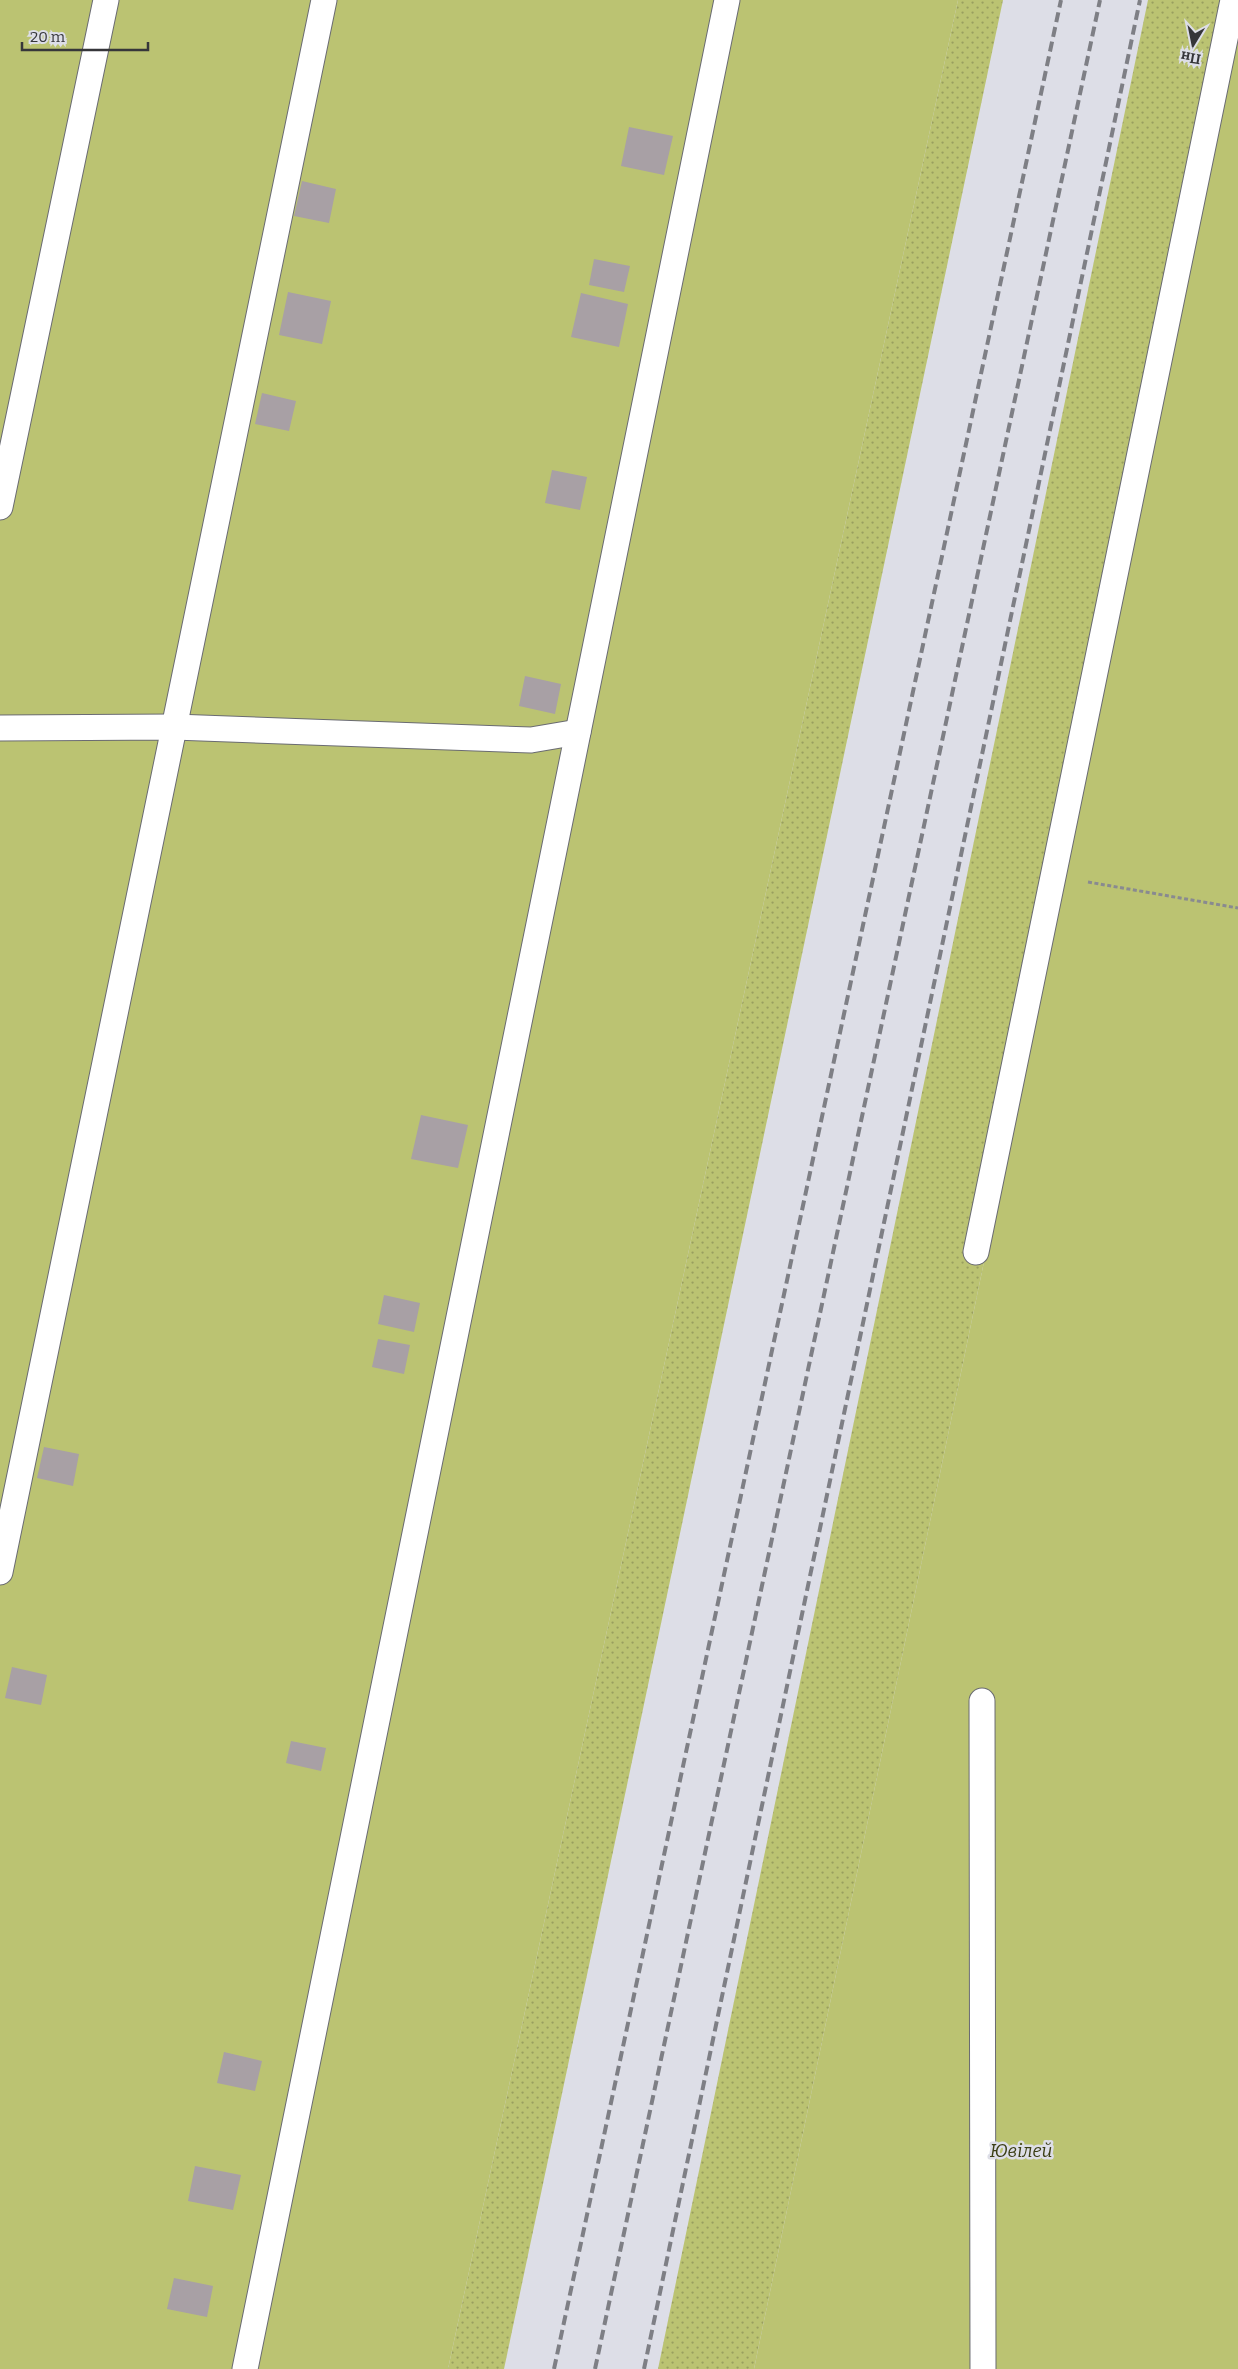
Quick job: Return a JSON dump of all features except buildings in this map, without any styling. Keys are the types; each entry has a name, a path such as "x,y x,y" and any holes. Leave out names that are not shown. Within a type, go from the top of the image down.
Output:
{"lane":[{"path":"0,507 106,0"},
{"path":"0,1572 324,0"},
{"path":"245,2369 727,0"},
{"path":"976,1252 1233,0"},
{"path":"0,728 174,727 531,740 578,732"},
{"path":"982,1700 983,2369"}],"path":[{"path":"1053,876 1238,908"}],"green space":[{"path":"0,0 958,0 448,2369 0,2369"},
{"path":"958,0 1003,0 504,2369 448,2369"},
{"path":"1148,0 1238,0 1238,39 754,2369 658,2369"},
{"name":"Ювілей","path":"1238,39 1238,2369 754,2369"}],"railway":[{"path":"554,2369 1061,0"},
{"path":"595,2369 1100,0"},
{"path":"644,2369 1140,0"}]}
